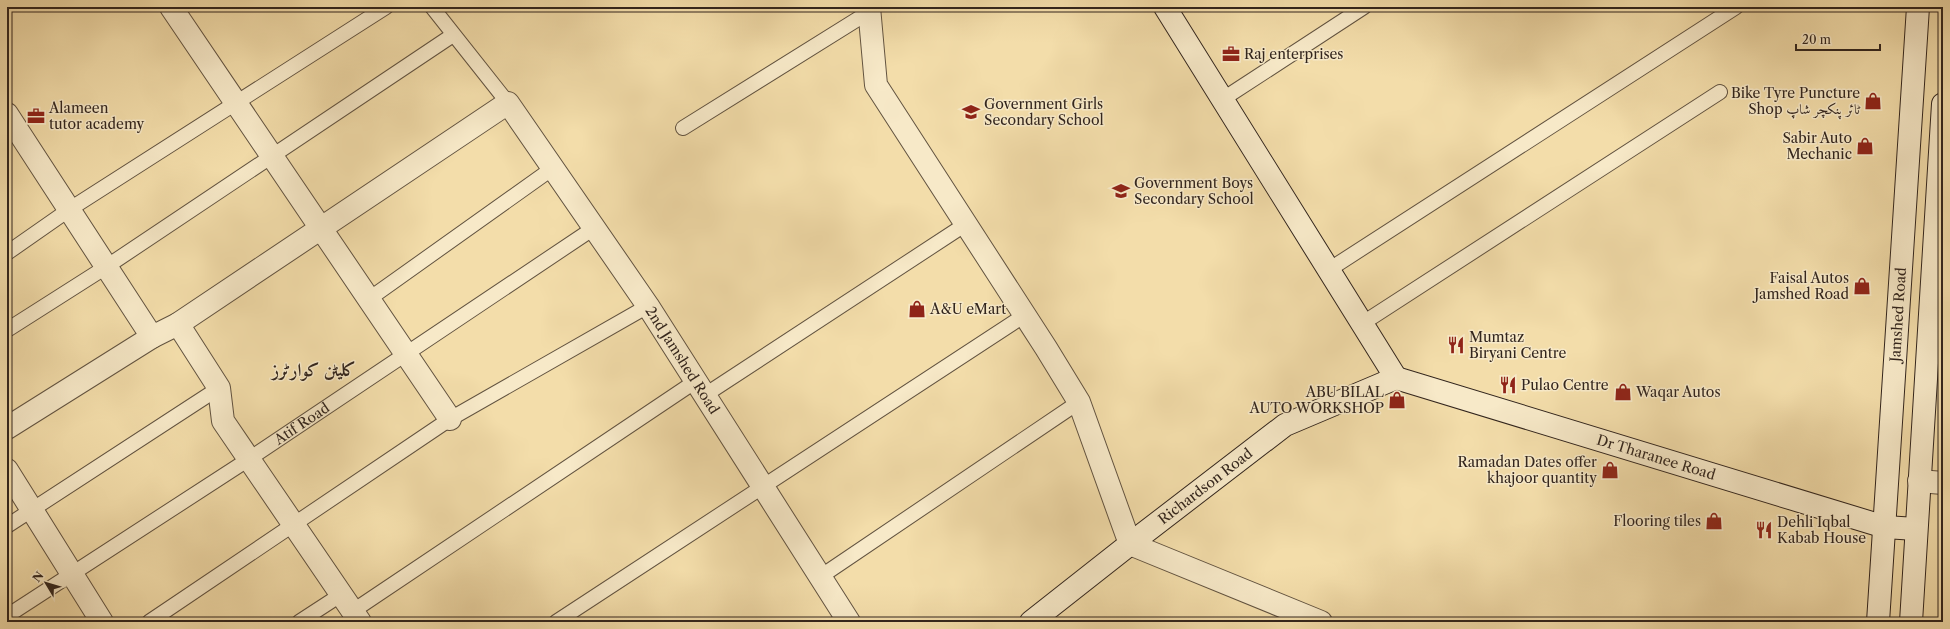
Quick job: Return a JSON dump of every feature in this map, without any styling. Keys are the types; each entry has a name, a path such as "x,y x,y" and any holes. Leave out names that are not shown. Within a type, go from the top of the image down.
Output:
{"street":[{"path":"171,7 450,419"},
{"path":"1165,7 1330,269 1396,378"},
{"name":"Jamshed Road","path":"1878,622 1918,7"},
{"path":"869,10 876,85 1079,402 1130,544 1321,622"},
{"path":"7,428 152,337 178,324 508,103"},
{"name":"2nd Jamshed Road","path":"508,103 648,306 849,622"},
{"path":"1911,622 1943,104"},
{"path":"7,114 152,337"},
{"path":"178,324 219,388 223,421 352,609"},
{"name":"Dr Tharanee Road","path":"1396,378 1885,527 1916,529"},
{"name":"Richardson Road","path":"1031,622 1285,425 1396,378"},
{"path":"7,470 102,622"},
{"path":"1919,481 1943,483"}],"lane":[{"path":"7,253 70,209 386,7"},
{"path":"432,7 508,103"},
{"path":"1224,99 1364,7"},
{"path":"1330,269 1736,7"},
{"path":"683,128 869,10"},
{"path":"7,330 106,267 453,35"},
{"path":"1363,324 1720,92"},
{"path":"369,299 553,168"},
{"path":"299,622 352,609 701,388 966,224"},
{"name":"Atif Road","path":"7,616 250,459 594,228"},
{"path":"149,622 293,523 450,419 648,306"},
{"path":"556,622 1025,316"},
{"path":"7,526 219,388"},
{"path":"820,577 1079,402"}],"place":[{"name":"Raj enterprises","path":"1231,54"},
{"name":"Bike Tyre Puncture Shop ٹائر پنکچر شاپ","path":"1873,101"},
{"name":"Government Girls Secondary School","path":"971,112"},
{"name":"Alameen tutor academy","path":"36,116"},
{"name":"Sabir Auto Mechanic","path":"1865,146"},
{"name":"Government Boys Secondary School","path":"1121,191"},
{"name":"Faisal Autos Jamshed Road","path":"1862,286"},
{"name":"A&U eMart","path":"917,309"},
{"name":"Mumtaz Biryani Centre","path":"1456,345"},
{"name":"Pulao Centre","path":"1508,385"},
{"name":"Waqar Autos","path":"1623,392"},
{"name":"ABU BILAL AUTO WORKSHOP","path":"1397,400"},
{"name":"Ramadan Dates offer khajoor quantity","path":"1610,470"},
{"name":"Flooring tiles","path":"1714,521"},
{"name":"Dehli Iqbal Kabab House","path":"1764,530"}],"district":[{"name":"کلیٹن کوارٹرز","path":"314,370"}]}
